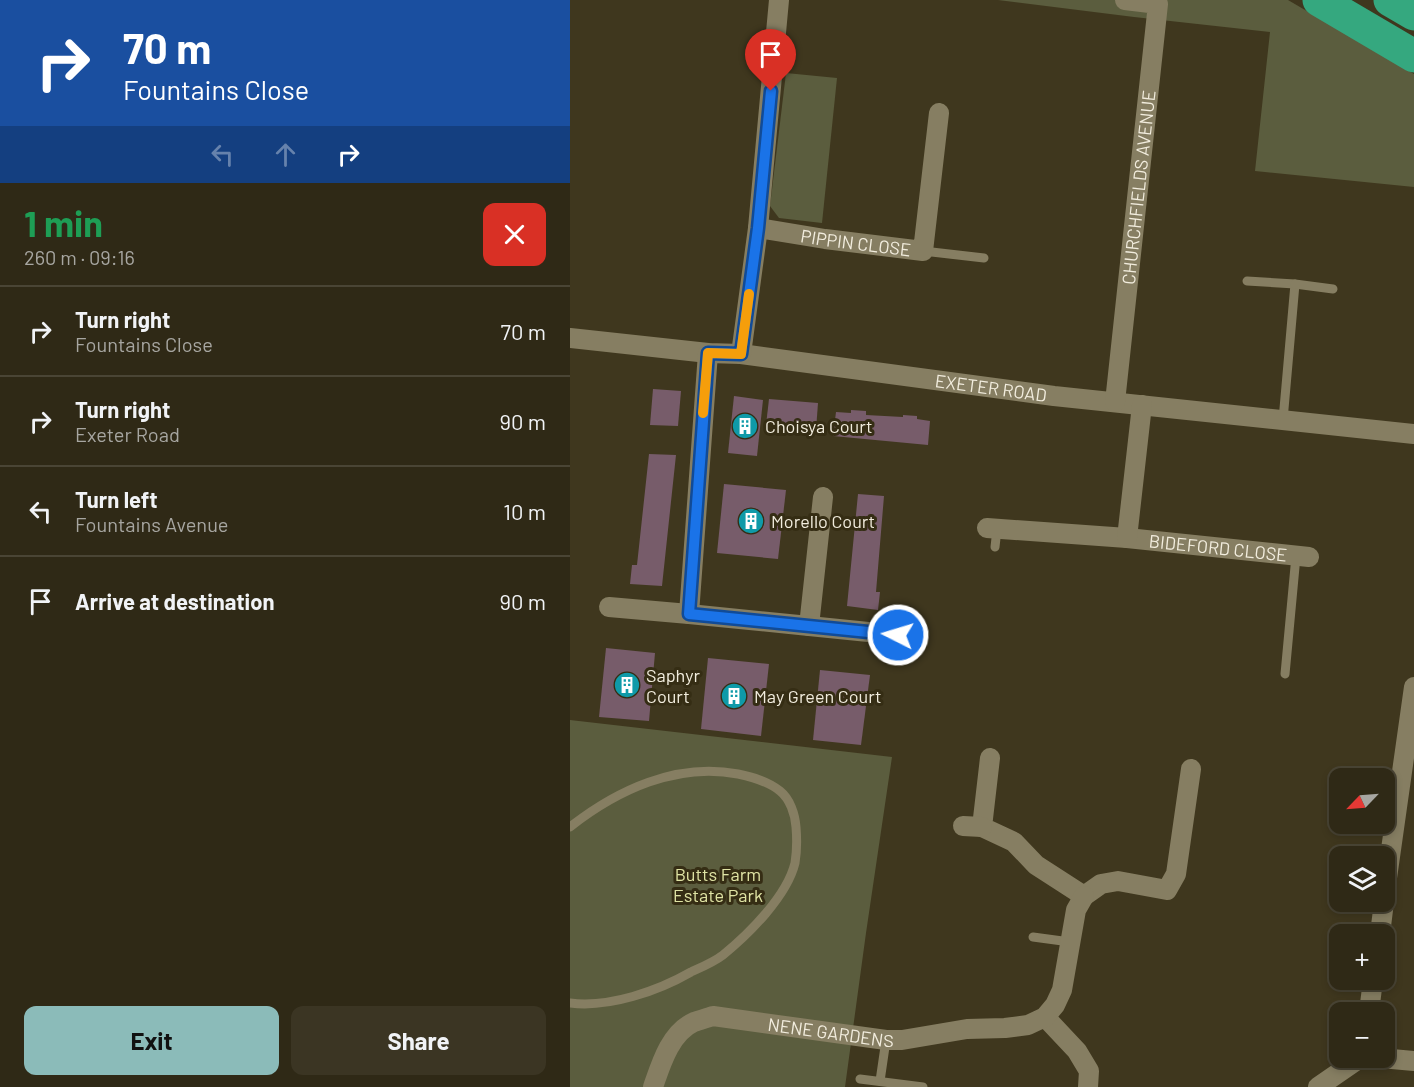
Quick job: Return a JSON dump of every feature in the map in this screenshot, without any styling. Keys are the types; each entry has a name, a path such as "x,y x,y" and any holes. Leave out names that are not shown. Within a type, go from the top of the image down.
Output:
{"highway":[{"path":"1319,0 1414,56"},
{"path":"1390,0 1414,14"}],"street":[{"path":"741,354 758,228 779,0"},
{"name":"CHURCHFIELDS AVENUE","path":"1115,402 1158,4 1125,0"},
{"name":"PIPPIN CLOSE","path":"758,228 923,251 939,113"},
{"name":"EXETER ROAD","path":"570,338 708,353 741,354 1054,396 1414,434"},
{"path":"689,614 708,353"},
{"name":"BIDEFORD CLOSE","path":"1127,538 1142,405"},
{"path":"808,626 823,497"},
{"name":"BIDEFORD CLOSE","path":"993,535 1127,538 1302,556"},
{"path":"609,607 898,635"},
{"path":"1395,855 1405,814 1414,687"},
{"path":"990,758 973,826 1014,842 1036,865 1084,896"},
{"path":"1088,1087 1089,1071 1077,1050 1045,1017 1055,1005 1062,990 1076,910 1084,896 1101,884 1118,881 1167,890 1176,874 1191,769"},
{"name":"NENE GARDENS","path":"653,1087 664,1057 675,1038 692,1023 713,1016 886,1040 902,1040 967,1029 1016,1027 1028,1025 1045,1017"},
{"path":"1395,1059 1414,1061"},
{"path":"1318,1087 1346,1068"}],"lane":[{"path":"923,251 984,258"},
{"path":"1247,281 1333,289"},
{"path":"1283,420 1295,284"},
{"path":"1285,674 1302,556"},
{"path":"570,827 598,806 628,789 691,772 726,772 763,780 780,791 788,802 795,819 798,840 794,864 785,886 769,911 722,956 648,992 610,1002 570,1003"},
{"path":"1033,937 1070,942"},
{"path":"880,1081 886,1040"},
{"path":"860,1079 922,1087"}],"green space":[{"path":"998,0 1288,0 1414,74 1414,187 1255,171 1270,32"},
{"path":"786,73 837,78 822,223 779,218 770,206"},
{"name":"Butts Farm Estate Park","path":"570,720 892,757 845,1087 570,1087"}],"building":[{"path":"653,389 681,391 678,426 650,425"},
{"name":"Choisya Court","path":"734,396 763,400 757,456 728,453"},
{"path":"769,399 818,403 816,430 766,425"},
{"path":"851,410 866,411 866,415 917,416 917,419 930,421 928,445 833,436 836,412 851,413"},
{"path":"649,454 676,455 662,586 630,584 632,565 637,565"},
{"name":"Morello Court","path":"724,484 786,490 778,559 717,553"},
{"path":"858,494 884,496 876,592 880,592 878,610 847,606"},
{"name":"Saphyr Court","path":"606,648 655,653 649,721 599,717"},
{"name":"May Green Court","path":"708,658 769,664 761,736 701,729"},
{"path":"820,670 870,675 861,745 813,740"}],"slow traffic":[{"path":"703,413 708,353 741,354 749,294"}],"place":[{"name":"Choisya Court","path":"745,426"},
{"name":"Morello Court","path":"751,521"},
{"name":"Saphyr Court","path":"627,685"},
{"name":"May Green Court","path":"734,696"}],"route":[{"path":"771,91 758,228 741,354 708,353 689,614 898,635"}]}
